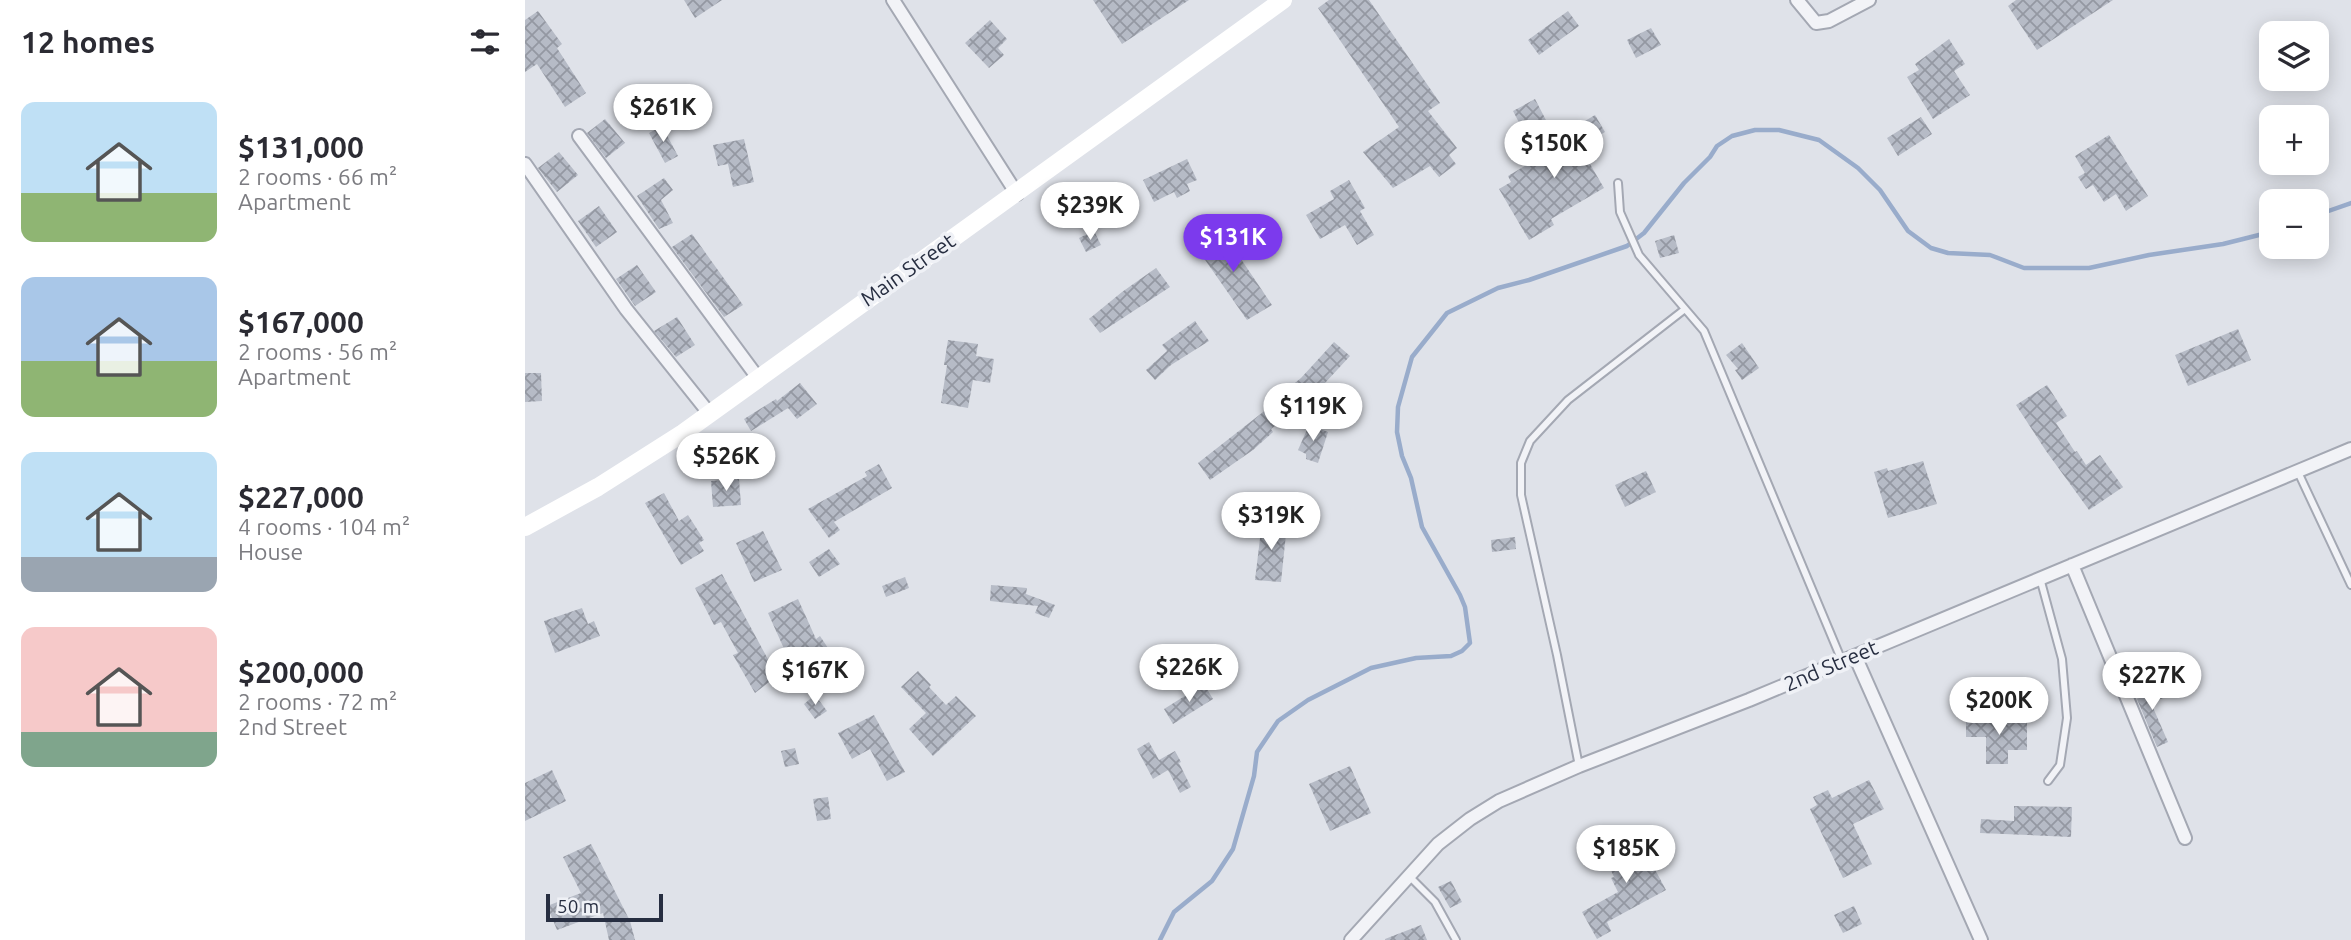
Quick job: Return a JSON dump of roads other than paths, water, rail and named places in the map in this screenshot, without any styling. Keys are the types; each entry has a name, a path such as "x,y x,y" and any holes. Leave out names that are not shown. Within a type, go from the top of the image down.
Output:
{"main road":[{"name":"Main Street","path":"525,527 598,487 683,433 1283,0"}],"street":[{"path":"893,0 1017,194"},
{"path":"1797,0 1816,23 1829,21 1869,0"},
{"path":"579,136 758,378"},
{"path":"525,164 626,309 709,413"},
{"name":"2nd Street","path":"1351,940 1407,875 1438,844 1499,801 1579,766 1749,700 2351,449"},
{"path":"2072,565 2185,838"},
{"path":"1855,656 1981,940"}],"lane":[{"path":"1618,183 1620,212 1639,254 1704,331 1842,661"},
{"path":"1579,766 1521,495 1521,463 1530,441 1568,400 1685,309"},
{"path":"2298,472 2351,585"},
{"path":"2041,578 2062,659 2067,718 2060,765 2047,781"},
{"path":"1407,875 1435,902 1456,940"}],"waterway":[{"path":"1160,940 1174,912 1212,881 1233,849 1254,776 1257,752 1278,721 1308,700 1371,668 1416,658 1451,656 1470,643 1465,607 1422,527 1397,432 1398,407 1412,357 1447,313 1498,288 1627,246 1644,233 1717,146 1732,136 1755,130 1779,130 1819,140 1858,168 1880,190 1908,231 1931,248 1948,253 1990,255 2024,268 2089,268 2259,235"},
{"path":"2329,211 2351,203"}]}
